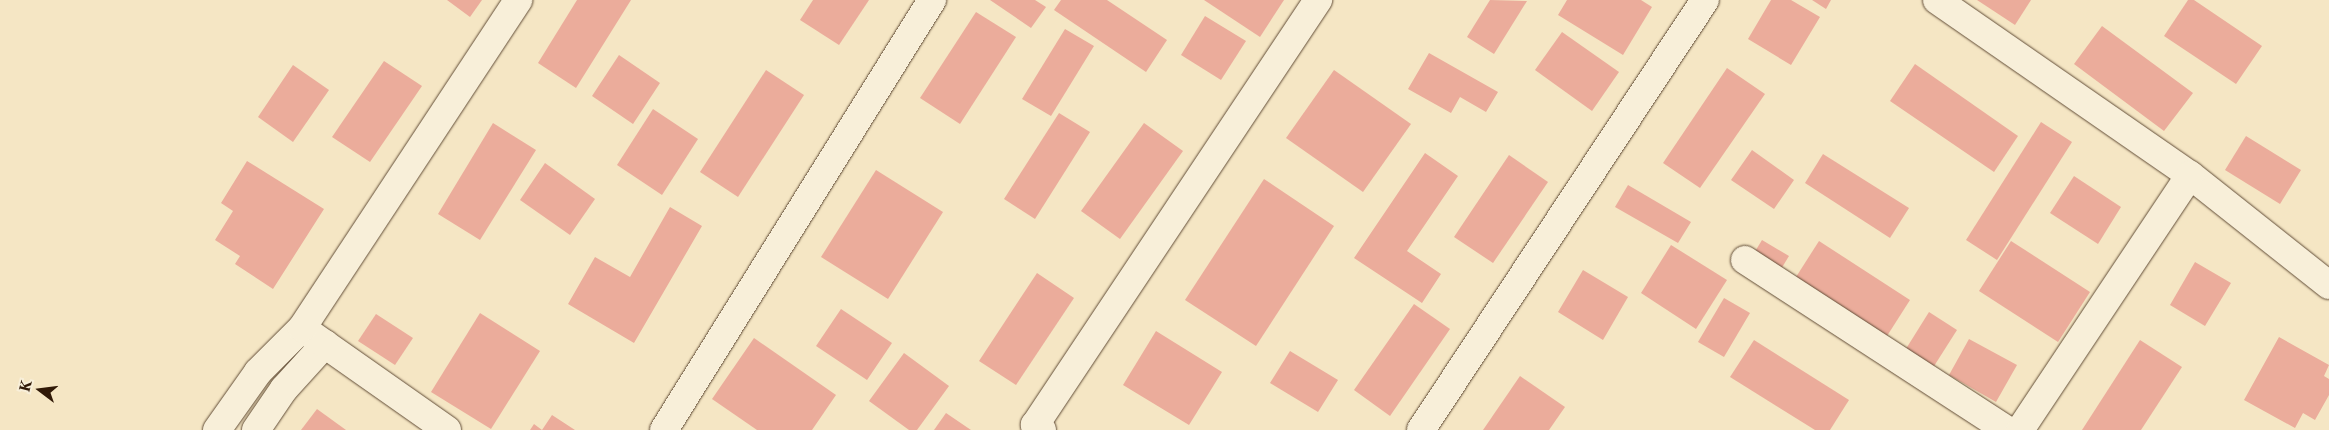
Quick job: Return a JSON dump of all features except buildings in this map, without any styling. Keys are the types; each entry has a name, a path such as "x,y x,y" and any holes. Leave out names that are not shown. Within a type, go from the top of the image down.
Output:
{"street":[{"path":"218,430 258,372 302,328 518,0"},
{"path":"664,430 932,0"},
{"path":"1036,428 1318,0"},
{"path":"1421,430 1705,0"},
{"path":"1938,0 2190,175 2329,285"},
{"path":"2020,430 2190,175"},
{"path":"1745,260 2007,430"},
{"path":"302,328 447,430"},
{"path":"256,430 284,389 325,344"}]}
